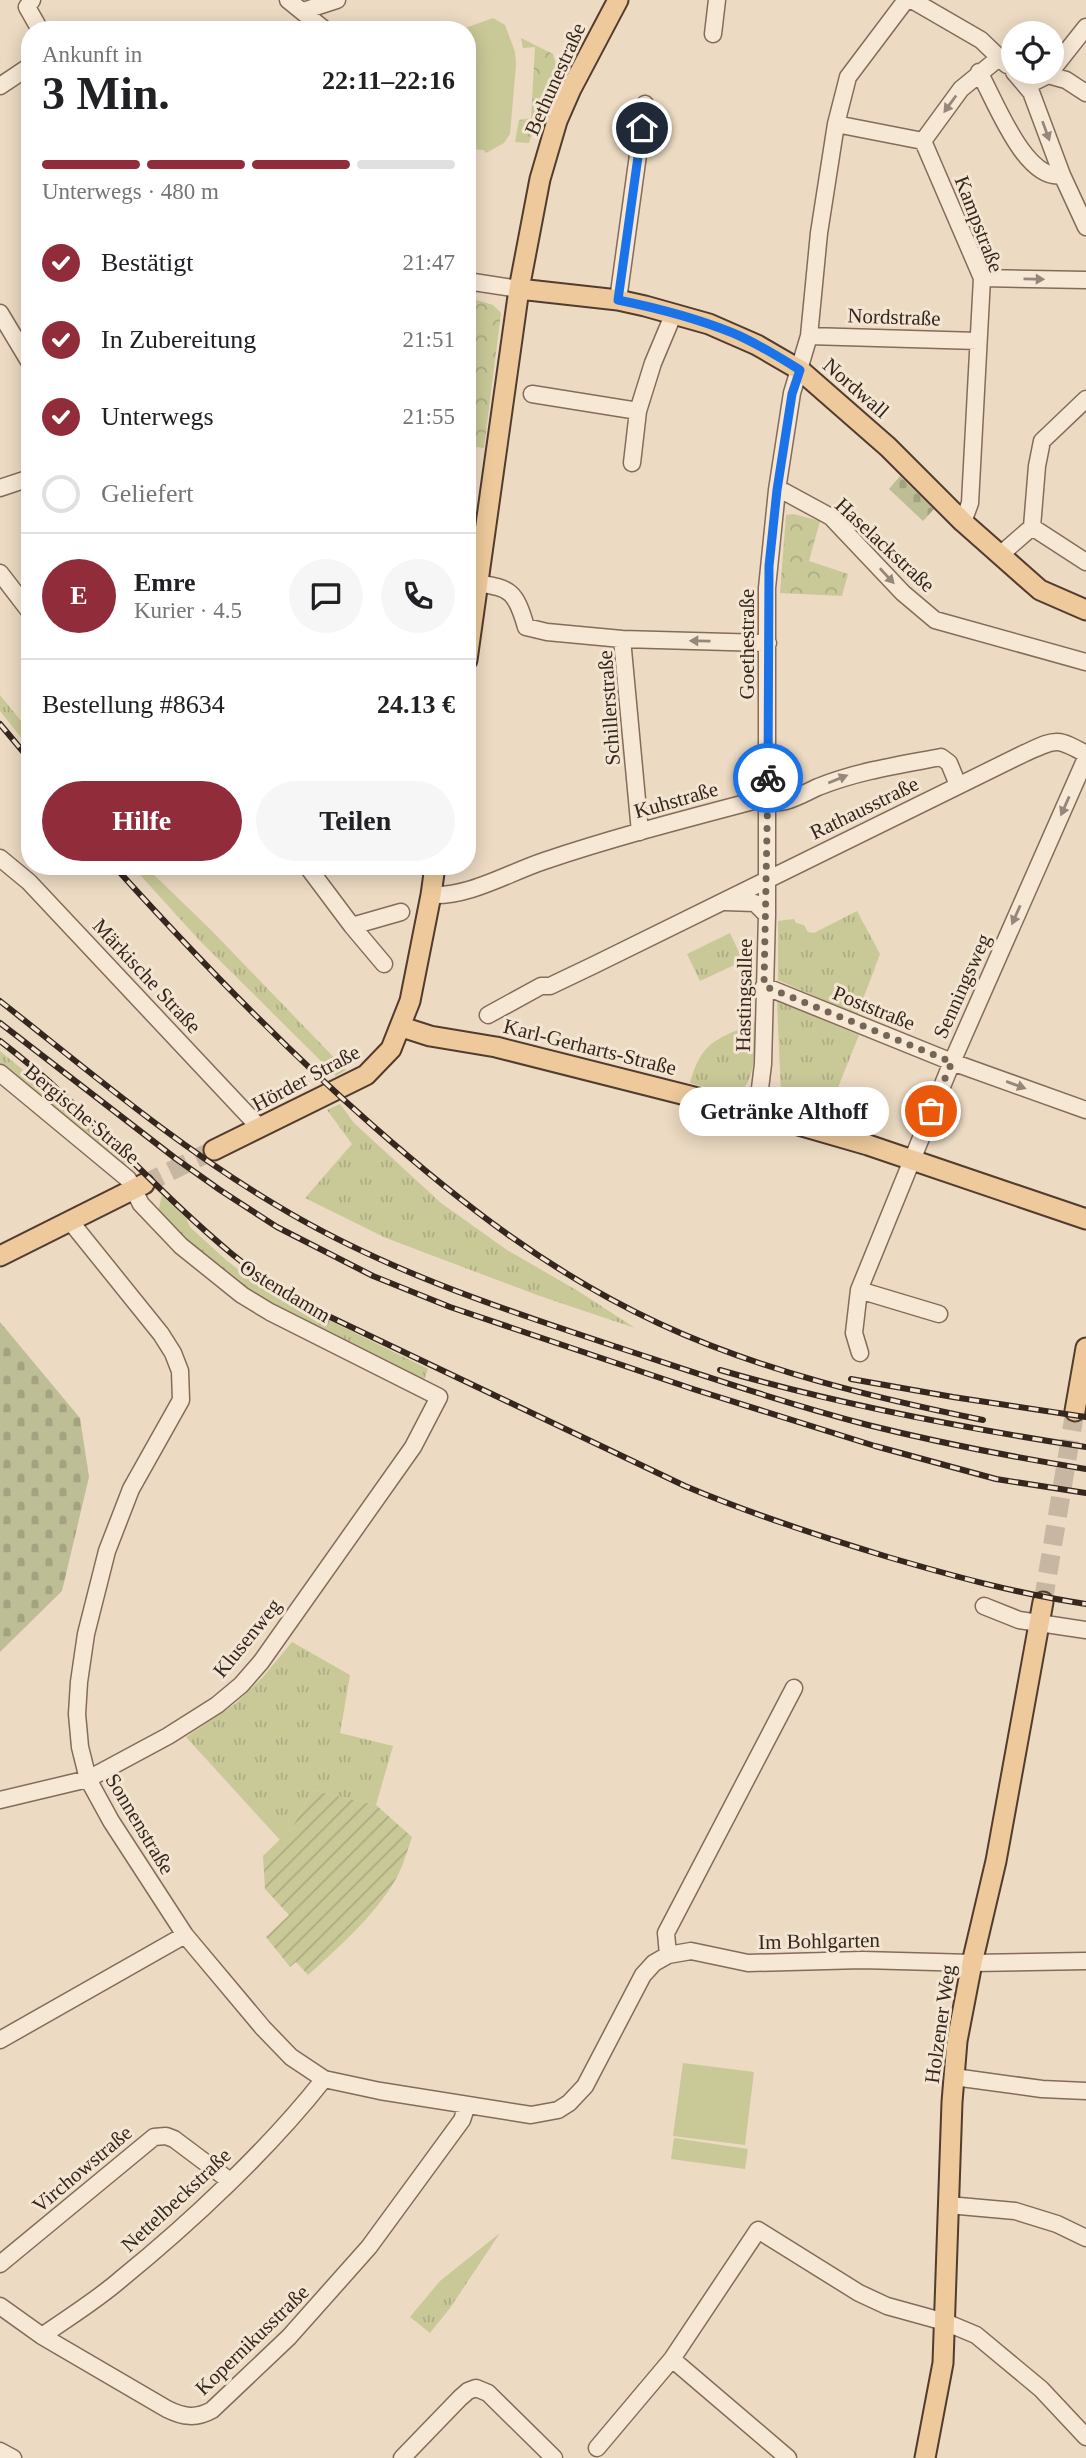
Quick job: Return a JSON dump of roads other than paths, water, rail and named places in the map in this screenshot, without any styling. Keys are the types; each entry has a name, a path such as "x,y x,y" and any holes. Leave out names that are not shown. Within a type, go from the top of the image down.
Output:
{"main road":[{"name":"Bethunestraße","path":"519,289 540,179 557,121 618,0"},
{"path":"476,563 519,289 618,300 674,313 735,334 800,370"},
{"name":"Nordwall","path":"800,370 888,447 964,522 1040,590 1086,610"},
{"path":"402,1027 410,1001 434,875"},
{"name":"Hörder Straße","path":"214,1150 366,1075 391,1049 402,1027"},
{"name":"Karl-Gerharts-Straße","path":"402,1027 430,1036 496,1047 757,1113 911,1160 1086,1219"},
{"path":"0,1256 139,1187"},
{"path":"1075,1411 1084,1357"},
{"name":"Holzener Weg","path":"925,2458 943,2362 957,2041 996,1861 1043,1602"}],"street":[{"path":"288,0 315,21"},
{"path":"303,11 337,0"},
{"path":"713,34 717,0"},
{"name":"Nordwall","path":"800,370 809,336 819,233 836,124 848,77 906,0"},
{"path":"24,2 35,21"},
{"path":"836,124 923,141 961,89 1000,57 981,40 920,2"},
{"path":"1064,55 1086,27"},
{"path":"0,86 21,72"},
{"path":"979,72 1029,161 1049,175 1062,175"},
{"path":"1064,79 1086,93"},
{"path":"1028,85 1062,175 1086,227"},
{"path":"618,300 645,104"},
{"name":"Kampstraße","path":"923,141 982,278 970,503 964,522"},
{"path":"982,278 1086,280"},
{"path":"476,282 519,289"},
{"path":"0,313 21,348"},
{"path":"632,463 638,411 653,363 674,313"},
{"name":"Nordstraße","path":"809,336 978,341"},
{"name":"Goethestraße","path":"767,878 767,588 777,490 792,394 800,370"},
{"path":"532,394 638,411"},
{"path":"1000,555 1032,527 1042,441 1086,400"},
{"path":"0,488 21,481"},
{"name":"Haselackstraße","path":"777,490 831,517 903,593 935,620 1086,662"},
{"path":"1032,527 1086,562"},
{"path":"0,573 21,600"},
{"path":"476,583 513,593 526,627 547,632 622,639"},
{"name":"Schillerstraße","path":"640,832 622,639 768,643"},
{"name":"Rathausstraße","path":"488,1015 541,986 550,986 1050,742 1062,741 1086,756"},
{"name":"Senningsweg","path":"860,1353 854,1333 859,1290 952,1062 1086,756"},
{"name":"Kuhstraße","path":"431,895 450,896 544,860 761,799 780,803 848,775 941,757 949,763 958,785"},
{"name":"Märkische Straße","path":"0,858 29,882 260,1128"},
{"path":"314,875 384,964"},
{"name":"Hastingsallee","path":"757,1113 764,1064 767,878"},
{"path":"723,901 755,903 766,915"},
{"path":"352,926 401,912"},
{"name":"Poststraße","path":"764,986 952,1062 1086,1110"},
{"name":"Bergische Straße","path":"0,1073 139,1187"},
{"name":"Ostendamm","path":"139,1187 141,1204 181,1246 242,1294 270,1312 439,1396"},
{"name":"Sonnenstraße","path":"70,1221 162,1334 177,1362 181,1385 181,1399 131,1489 107,1551 86,1634 78,1705 80,1747 88,1779 111,1821 185,1935 263,2028 291,2057 324,2079 531,2115 558,2110 569,2104 586,2086 643,1975 668,1955"},
{"path":"859,1290 939,1314"},
{"name":"Klusenweg","path":"0,1800 88,1779 168,1736 216,1706 241,1685 261,1662 413,1447 439,1396"},
{"path":"984,1606 1019,1620 1086,1630"},
{"path":"668,1955 666,1933 794,1688"},
{"path":"0,2040 185,1935"},
{"name":"Im Bohlgarten","path":"668,1955 691,1951 748,1963 1086,1961"},
{"path":"954,2077 1042,2090 1086,2091"},
{"name":"Nettelbeckstraße","path":"43,2336 120,2281 230,2181 324,2079"},
{"name":"Kopernikusstraße","path":"0,2306 43,2336 167,2409 186,2416 204,2415 289,2337 369,2247 462,2120 467,2105"},
{"name":"Virchowstraße","path":"0,2264 154,2137 166,2136 174,2139 230,2181"},
{"path":"948,2205 1015,2211 1057,2224 1086,2238"},
{"path":"597,2448 672,2359 758,2230 859,2293 887,2306 945,2322 976,2334 1041,2389 1086,2437"},
{"path":"672,2359 788,2458"},
{"path":"402,2458 460,2398 476,2388 488,2393 550,2457"},
{"path":"0,2451 13,2458"}],"tunnel":[{"path":"144,1184 214,1150"},
{"path":"1043,1602 1075,1411"}],"railway":[{"path":"0,724 21,749"},
{"path":"122,875 239,999 304,1063 439,1182 543,1259 580,1282 658,1323 736,1355 859,1392 983,1420"},
{"path":"0,1001 135,1108 239,1182 317,1228 401,1269 532,1318 805,1407 922,1438 1086,1469"},
{"path":"0,1023 220,1190 277,1227 373,1276 450,1307 693,1389 875,1446 996,1479 1086,1493"},
{"path":"0,1041 60,1092 232,1254 289,1294 326,1315 685,1486 735,1506 836,1541 937,1571 1011,1590 1086,1604"},
{"path":"720,1370 902,1414 1086,1447"},
{"path":"851,1379 1086,1417"}],"place":[{"name":"Getränke Althoff","path":"931,1111"}]}
